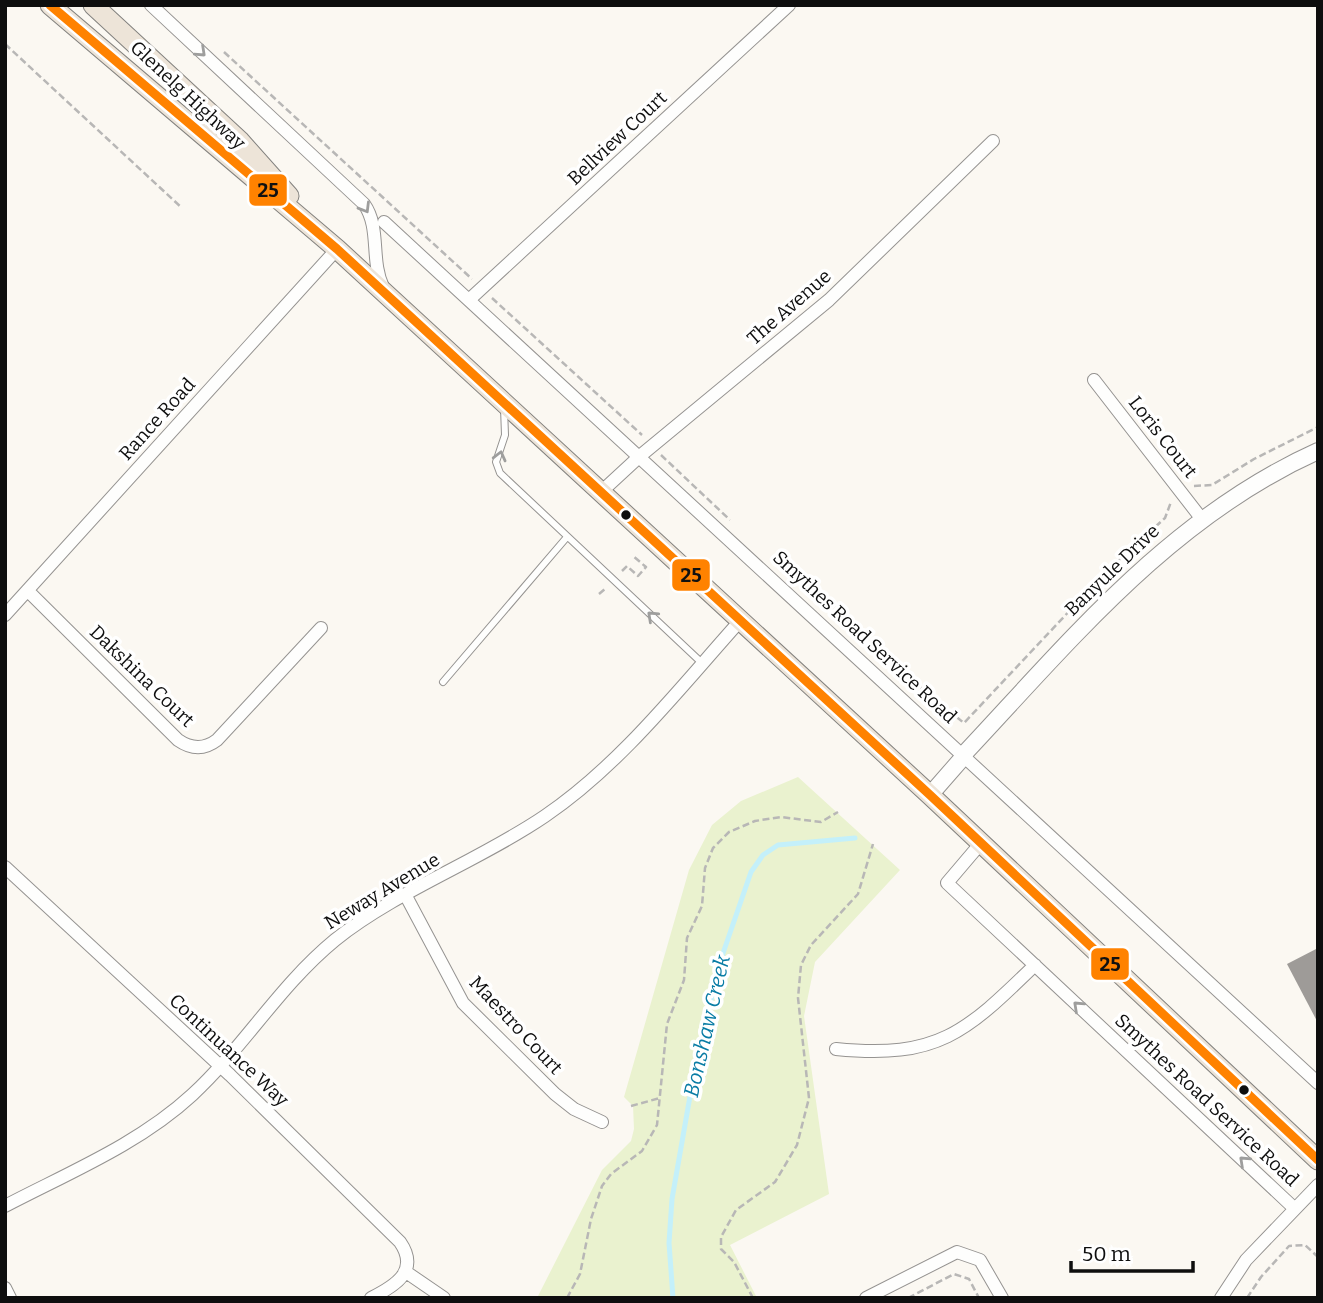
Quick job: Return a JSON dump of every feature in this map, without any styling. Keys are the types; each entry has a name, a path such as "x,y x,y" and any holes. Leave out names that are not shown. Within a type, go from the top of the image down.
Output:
{"main road":[{"path":"50,5 337,249 739,622 930,795 1318,1160"},
{"name":"Glenelg Highway","path":"93,5 240,141 337,249"}],"street":[{"path":"151,5 364,204 373,224 377,275 389,298"},
{"name":"Bellview Court","path":"470,299 789,5"},
{"name":"The Avenue","path":"601,492 652,445 829,300 993,141"},
{"name":"Smythes Road Service Road","path":"384,222 1318,1083"},
{"name":"Rance Road","path":"5,615 337,249"},
{"name":"Loris Court","path":"1094,380 1201,518"},
{"name":"Banyule Drive","path":"930,795 1121,587 1201,518 1264,479 1318,451"},
{"name":"Dakshina Court","path":"29,591 178,740 194,747 209,746 217,740 321,628"},
{"name":"Neway Avenue","path":"5,1206 150,1128 180,1106 220,1066 301,970 337,938 527,828 572,796 613,759 739,622"},
{"name":"Smythes Road Service Road","path":"981,843 947,883 1294,1208"},
{"name":"Continuance Way","path":"5,867 220,1066 400,1242 408,1258 406,1272"},
{"name":"Maestro Court","path":"406,896 463,1003 555,1094 584,1115 602,1122"},
{"path":"836,1049 895,1052 942,1039 984,1015 1035,965"},
{"path":"1221,1298 1246,1260 1318,1185"},
{"path":"866,1298 957,1252 980,1261 1002,1298"},
{"path":"371,1298 394,1286 406,1272 444,1298"},
{"path":"5,1288 10,1298"}],"lane":[{"path":"503,403 505,428 496,462 498,470 702,663"},
{"path":"443,682 567,537"}],"path":[{"path":"215,43 739,528"},
{"path":"5,44 182,208"},
{"path":"599,594 627,566 638,576 646,567 634,556"},
{"path":"844,625 964,723"},
{"path":"567,1298 580,1274 591,1219 602,1186 609,1175 631,1162 652,1138 659,1116 661,1060 667,1024 684,980 687,938 702,906 705,868 713,848 729,832 755,821 781,817 821,821 838,812"},
{"path":"752,1298 734,1262 721,1249 721,1237 736,1210 775,1182 797,1145 809,1098 798,998 801,965 811,945 858,894 873,844"},
{"path":"631,1106 660,1098"},
{"path":"1247,1298 1261,1276 1289,1246 1305,1245 1318,1257"},
{"path":"908,1298 954,1274 969,1279 979,1298"}],"green space":[{"path":"798,777 900,870 815,962 804,1016 829,1194 730,1245 757,1298 537,1298 602,1170 631,1141 634,1129 633,1106 624,1097 689,870 712,825 741,801"}],"building":[{"path":"1318,948 1318,1023 1287,964"}],"waterway":[{"name":"Bonshaw Creek","path":"673,1298 669,1243 672,1199 696,1062 721,959 751,872 763,855 778,845 855,838"}],"transit line":[{"name":"25","path":"50,5 337,249 930,795 1318,1160"}]}
